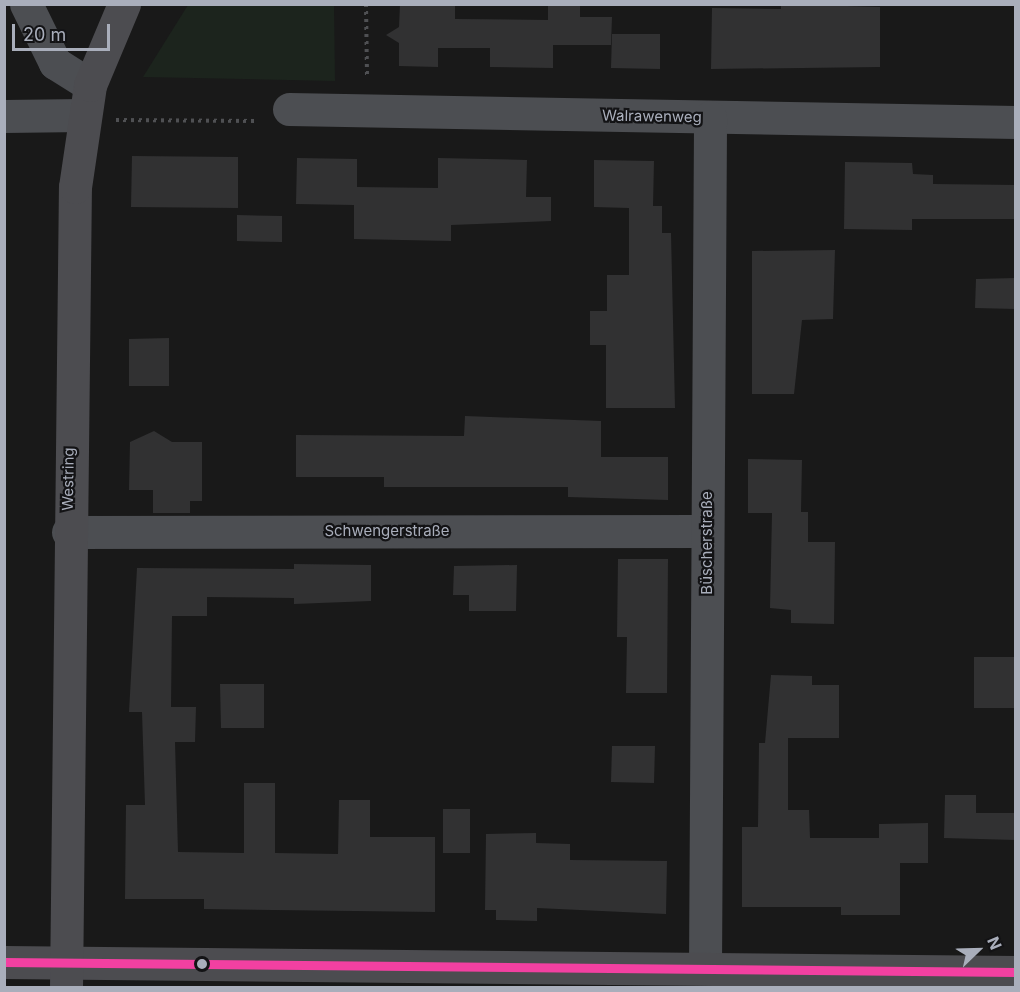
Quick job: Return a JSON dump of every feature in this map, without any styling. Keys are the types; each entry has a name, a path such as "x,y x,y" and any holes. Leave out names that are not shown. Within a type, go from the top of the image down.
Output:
{"street":[{"path":"4,116 87,100 55,63 26,4"},
{"name":"Westring","path":"66,975 71,262 87,100 124,4"},
{"name":"Walrawenweg","path":"289,109 1016,122"},
{"name":"Büscherstraße","path":"705,968 710,117"},
{"name":"Schwengerstraße","path":"68,532 707,531"},
{"path":"4,962 66,975 705,968 836,979 1016,972"}],"path":[{"path":"366,4 367,110"},
{"path":"87,100 121,121 268,121 289,109"}],"shaded area":[{"path":"188,5 334,5 335,81 143,77"}],"building":[{"path":"400,4 455,5 455,19 548,20 548,4 580,4 580,17 612,17 611,45 553,45 553,68 490,67 490,48 438,48 438,67 399,66 399,43 386,35 399,27"},
{"path":"781,4 880,7 880,67 711,69 712,8 781,9"},
{"path":"612,34 660,34 660,69 611,68"},
{"path":"132,156 238,157 238,208 131,207"},
{"path":"297,158 357,159 357,187 438,188 438,158 527,160 526,197 551,197 551,221 451,225 451,241 354,239 354,205 296,204"},
{"path":"594,160 654,161 653,206 662,206 662,233 671,233 675,408 606,408 606,345 590,345 590,311 607,311 607,275 629,275 629,208 594,207"},
{"path":"845,162 912,163 913,174 933,175 933,184 1016,185 1016,219 912,219 912,230 844,229"},
{"path":"237,215 282,216 282,242 237,241"},
{"path":"835,250 833,319 802,320 794,394 752,394 752,251"},
{"path":"1016,278 1016,309 975,308 976,279"},
{"path":"169,338 169,386 129,386 129,339"},
{"path":"465,416 601,421 601,457 668,457 668,500 568,497 568,487 384,487 384,477 296,477 296,435 464,436"},
{"path":"154,431 172,442 202,442 202,501 190,501 190,513 153,513 153,490 129,490 130,442"},
{"path":"748,459 802,460 801,512 808,512 808,542 835,542 834,624 791,623 791,610 770,608 772,513 748,513"},
{"path":"618,559 668,559 667,693 626,693 627,637 617,637"},
{"path":"294,564 371,565 371,601 294,604 294,598 207,597 207,616 172,616 171,707 196,707 195,742 175,742 178,852 244,853 244,783 275,783 275,853 338,854 339,800 370,800 370,837 435,837 435,912 204,909 204,899 125,899 126,805 145,805 142,712 129,712 137,568 294,569"},
{"path":"517,565 516,611 469,611 469,595 453,595 454,566"},
{"path":"974,657 1016,657 1016,708 974,708"},
{"path":"771,675 812,676 812,685 839,685 839,738 788,738 788,810 809,810 810,838 879,838 879,824 928,823 928,863 900,863 900,915 841,915 841,907 742,907 742,827 758,827 759,743 765,743"},
{"path":"220,684 264,684 264,728 221,728"},
{"path":"612,746 655,746 654,783 611,782"},
{"path":"945,795 976,795 976,813 1016,813 1016,840 944,838"},
{"path":"443,809 470,809 470,853 443,853"},
{"path":"536,833 536,843 570,844 570,860 667,861 666,914 537,908 537,921 496,920 496,910 485,910 486,834"}],"transit line":[{"path":"4,962 1016,972"}]}
